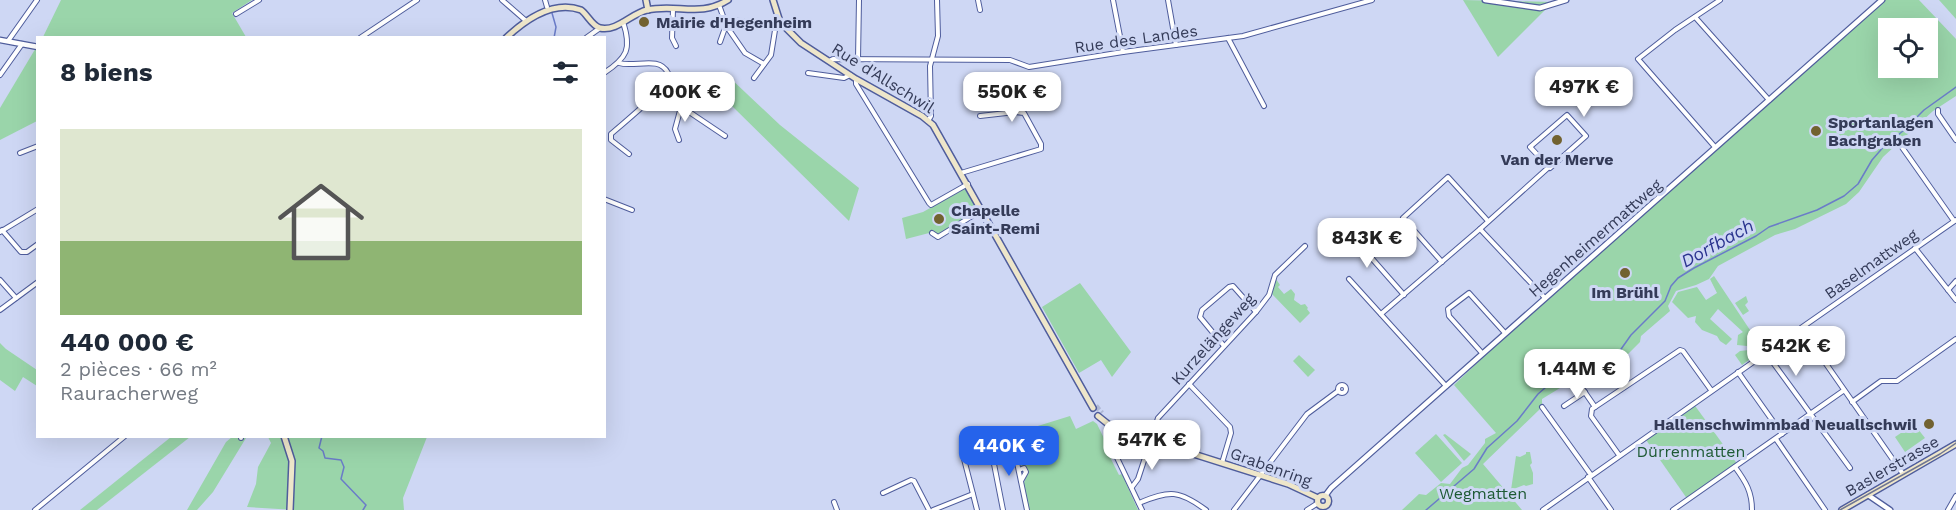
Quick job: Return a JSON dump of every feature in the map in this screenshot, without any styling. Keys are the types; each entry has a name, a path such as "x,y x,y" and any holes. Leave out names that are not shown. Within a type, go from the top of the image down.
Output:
{"main road":[{"path":"648,0 648,9"},
{"path":"508,36 525,20 547,7 561,3 574,5 584,11 600,28 607,28 648,9 706,9 728,0"},
{"name":"Rue d'Allschwil","path":"773,0 778,23 801,43 856,80 928,121 939,132 1094,406"},
{"name":"Grabenring","path":"1100,415 1113,427 1288,484 1318,500"},
{"path":"285,439 292,461 290,510"},
{"name":"Baslerstrasse","path":"1842,510 1956,444"},
{"path":"1321,495 1325,496 1328,500 1327,504 1321,506 1318,500 1321,495"},
{"name":"Grabenring","path":"1327,504 1334,510"}],"street":[{"path":"11,41 37,0"},
{"path":"236,14 259,0"},
{"path":"363,36 417,0"},
{"path":"502,0 525,20"},
{"path":"545,0 547,7"},
{"path":"858,59 859,0"},
{"path":"928,121 931,116 931,61 938,36 937,0"},
{"path":"978,0 980,10"},
{"path":"1113,0 1123,52"},
{"path":"1167,0 1176,45"},
{"name":"Rue des Landes","path":"828,61 858,59 1010,60 1029,67 1248,35 1372,0"},
{"path":"1485,0 1540,8 1566,0"},
{"path":"1715,147 1638,59 1720,0"},
{"name":"Hegenheimermattweg","path":"1325,496 1331,488 1482,353 1879,1"},
{"path":"719,5 726,22 745,53 764,64"},
{"path":"673,10 672,38 676,46"},
{"path":"1695,16 1769,100"},
{"path":"606,72 619,63 627,49 627,34 623,22"},
{"path":"726,22 778,23 772,53 754,78"},
{"path":"720,42 726,22"},
{"path":"589,36 600,28"},
{"path":"1228,38 1264,106"},
{"path":"0,42 11,41 36,46"},
{"path":"0,75 22,43"},
{"path":"619,63 625,65 657,63 665,67 668,77 658,91 611,134 611,140 629,154"},
{"path":"808,73 844,78 850,75"},
{"path":"856,80 856,84 875,117 931,205 968,184"},
{"path":"658,91 725,136"},
{"path":"680,140 675,129 681,107"},
{"path":"1938,110 1938,114 1956,140"},
{"path":"961,173 1041,148 1024,113 980,116"},
{"path":"1381,314 1549,167 1530,147 1568,115 1586,135 1550,168"},
{"path":"1899,143 1955,220"},
{"path":"20,153 36,147"},
{"path":"1442,262 1403,218 1448,177 1488,221"},
{"path":"606,200 632,210"},
{"path":"36,210 1,231 21,252 27,252 36,245"},
{"path":"932,233 938,237 983,210"},
{"name":"Baselmattweg","path":"1843,391 1801,328 1955,220"},
{"path":"1346,229 1404,295"},
{"path":"1480,229 1545,298"},
{"name":"Kurzelängeweg","path":"1132,487 1138,479 1158,418 1256,312 1269,295 1275,274 1305,246"},
{"path":"1915,248 1956,300"},
{"path":"1349,279 1446,386"},
{"path":"0,280 16,298"},
{"path":"1948,290 1956,281"},
{"path":"0,310 36,283"},
{"path":"1224,346 1200,317 1202,310 1233,286 1256,312"},
{"path":"1482,353 1449,316 1448,309 1469,293 1505,333"},
{"path":"1852,402 1881,381 1897,381 1956,339"},
{"path":"1619,455 1592,416 1591,411 1595,407 1680,350 1711,390"},
{"path":"1542,510 1766,353 1850,468"},
{"path":"1738,372 1782,434"},
{"path":"1577,381 1595,407"},
{"path":"1189,384 1230,427 1231,432 1222,463"},
{"path":"1234,510 1306,414 1338,391"},
{"path":"1673,510 1843,391 1904,475"},
{"path":"1564,406 1585,392"},
{"path":"1542,407 1611,510"},
{"path":"1113,427 1108,438 1142,510"},
{"path":"35,510 123,438"},
{"path":"1012,439 1027,510"},
{"path":"1776,439 1825,510"},
{"path":"994,455 1003,510"},
{"path":"963,459 976,510"},
{"path":"1735,467 1752,494 1752,510"},
{"path":"883,493 911,480 914,481 931,510 973,494"},
{"path":"1139,503 1160,494 1170,493 1183,495 1206,510"},
{"path":"1868,495 1890,510"},
{"path":"1948,510 1956,496"},
{"path":"1307,510 1318,500"},
{"path":"834,502 837,510"},
{"path":"1192,510 1197,504"}],"green space":[{"path":"61,0 252,0 232,13 245,36 43,36"},
{"path":"1463,0 1553,2 1498,57"},
{"name":"Wegmatten","path":"1882,0 1919,0 1936,18 1878,18 1878,78 1938,78 1938,20 1956,39 1956,96 1933,111 1883,157 1859,192 1846,204 1795,229 1775,235 1718,266 1709,279 1676,291 1668,306 1670,311 1641,336 1640,342 1626,356 1596,376 1560,388 1542,399 1542,407 1483,464 1522,510 1402,510 1419,494 1426,495 1441,483 1450,484 1462,468 1468,465 1485,443 1485,439 1496,433 1454,385 1545,298","holes":["1581,353 1587,361 1591,358 1597,362 1576,366 1572,364"]},
{"path":"1939,0 1956,0 1956,19"},
{"path":"36,48 36,122 0,140 0,108"},
{"path":"729,77 780,125 859,188 849,221 733,107 723,101 726,91 715,84"},
{"path":"966,188 978,210 936,236 933,232 906,239 902,218 923,212"},
{"path":"1714,276 1762,348 1742,365 1735,355 1740,351 1749,350 1747,346 1737,345 1738,335 1743,332 1718,309 1710,319 1732,339 1726,345 1717,336 1702,330 1695,322 1696,316 1688,318 1672,302 1678,292 1697,287 1706,300 1717,293 1710,279"},
{"path":"1276,279 1280,285 1278,287 1284,294 1291,289 1295,294 1294,300 1301,305 1305,304 1308,308 1310,313 1300,323 1272,294"},
{"path":"1080,283 1131,352 1112,377 1101,360 1079,373 1042,307"},
{"path":"1746,296 1748,302 1745,305 1749,311 1743,315 1735,303"},
{"path":"0,343 36,369 36,385 23,377 15,391 0,380"},
{"path":"1299,355 1315,370 1308,377 1293,361"},
{"name":"Dürrenmatten","path":"1693,403 1738,465 1688,500 1644,437"},
{"path":"1070,416 1076,429 1093,421 1097,424 1113,457 1111,459 1119,475 1122,474 1138,510 1028,510 1023,486 1028,471 1019,464 1012,434"},
{"path":"1914,424 1925,438 1905,452 1895,437"},
{"path":"1436,434 1462,463 1441,482 1415,453"},
{"path":"1445,434 1471,454 1464,461 1443,435"},
{"path":"170,438 189,438 97,510 80,510"},
{"path":"231,438 246,438 213,492 197,510 187,510 226,442"},
{"path":"268,438 427,438 403,498 404,510 295,510 247,507 256,484 258,467 271,443"},
{"path":"1530,452 1533,484 1511,490 1516,456 1520,457"}],"waterway":[{"path":"552,13 556,27 554,36"},
{"name":"Dorfbach","path":"1426,510 1474,469 1487,448 1517,421 1538,394 1553,381 1574,377 1588,371 1619,352 1631,335 1665,301 1671,286 1678,278 1769,227 1817,210 1844,196 1858,184 1872,160 1886,144 1924,110 1956,87"},
{"path":"322,438 319,448 323,451 325,458 341,460 344,467 341,479 366,505 363,510"}],"tunnel":[{"path":"1096,406 1102,413"}],"tram line":[{"path":"1840,510 1956,443"}],"place":[{"name":"Mairie d'Hegenheim","path":"644,22"},
{"name":"Sportanlagen Bachgraben","path":"1816,131"},
{"name":"Van der Merve","path":"1557,140"},
{"name":"Chapelle Saint-Remi","path":"939,219"},
{"name":"Im Brühl","path":"1625,273"},
{"name":"Hallenschwimmbad Neuallschwil","path":"1929,424"}]}
